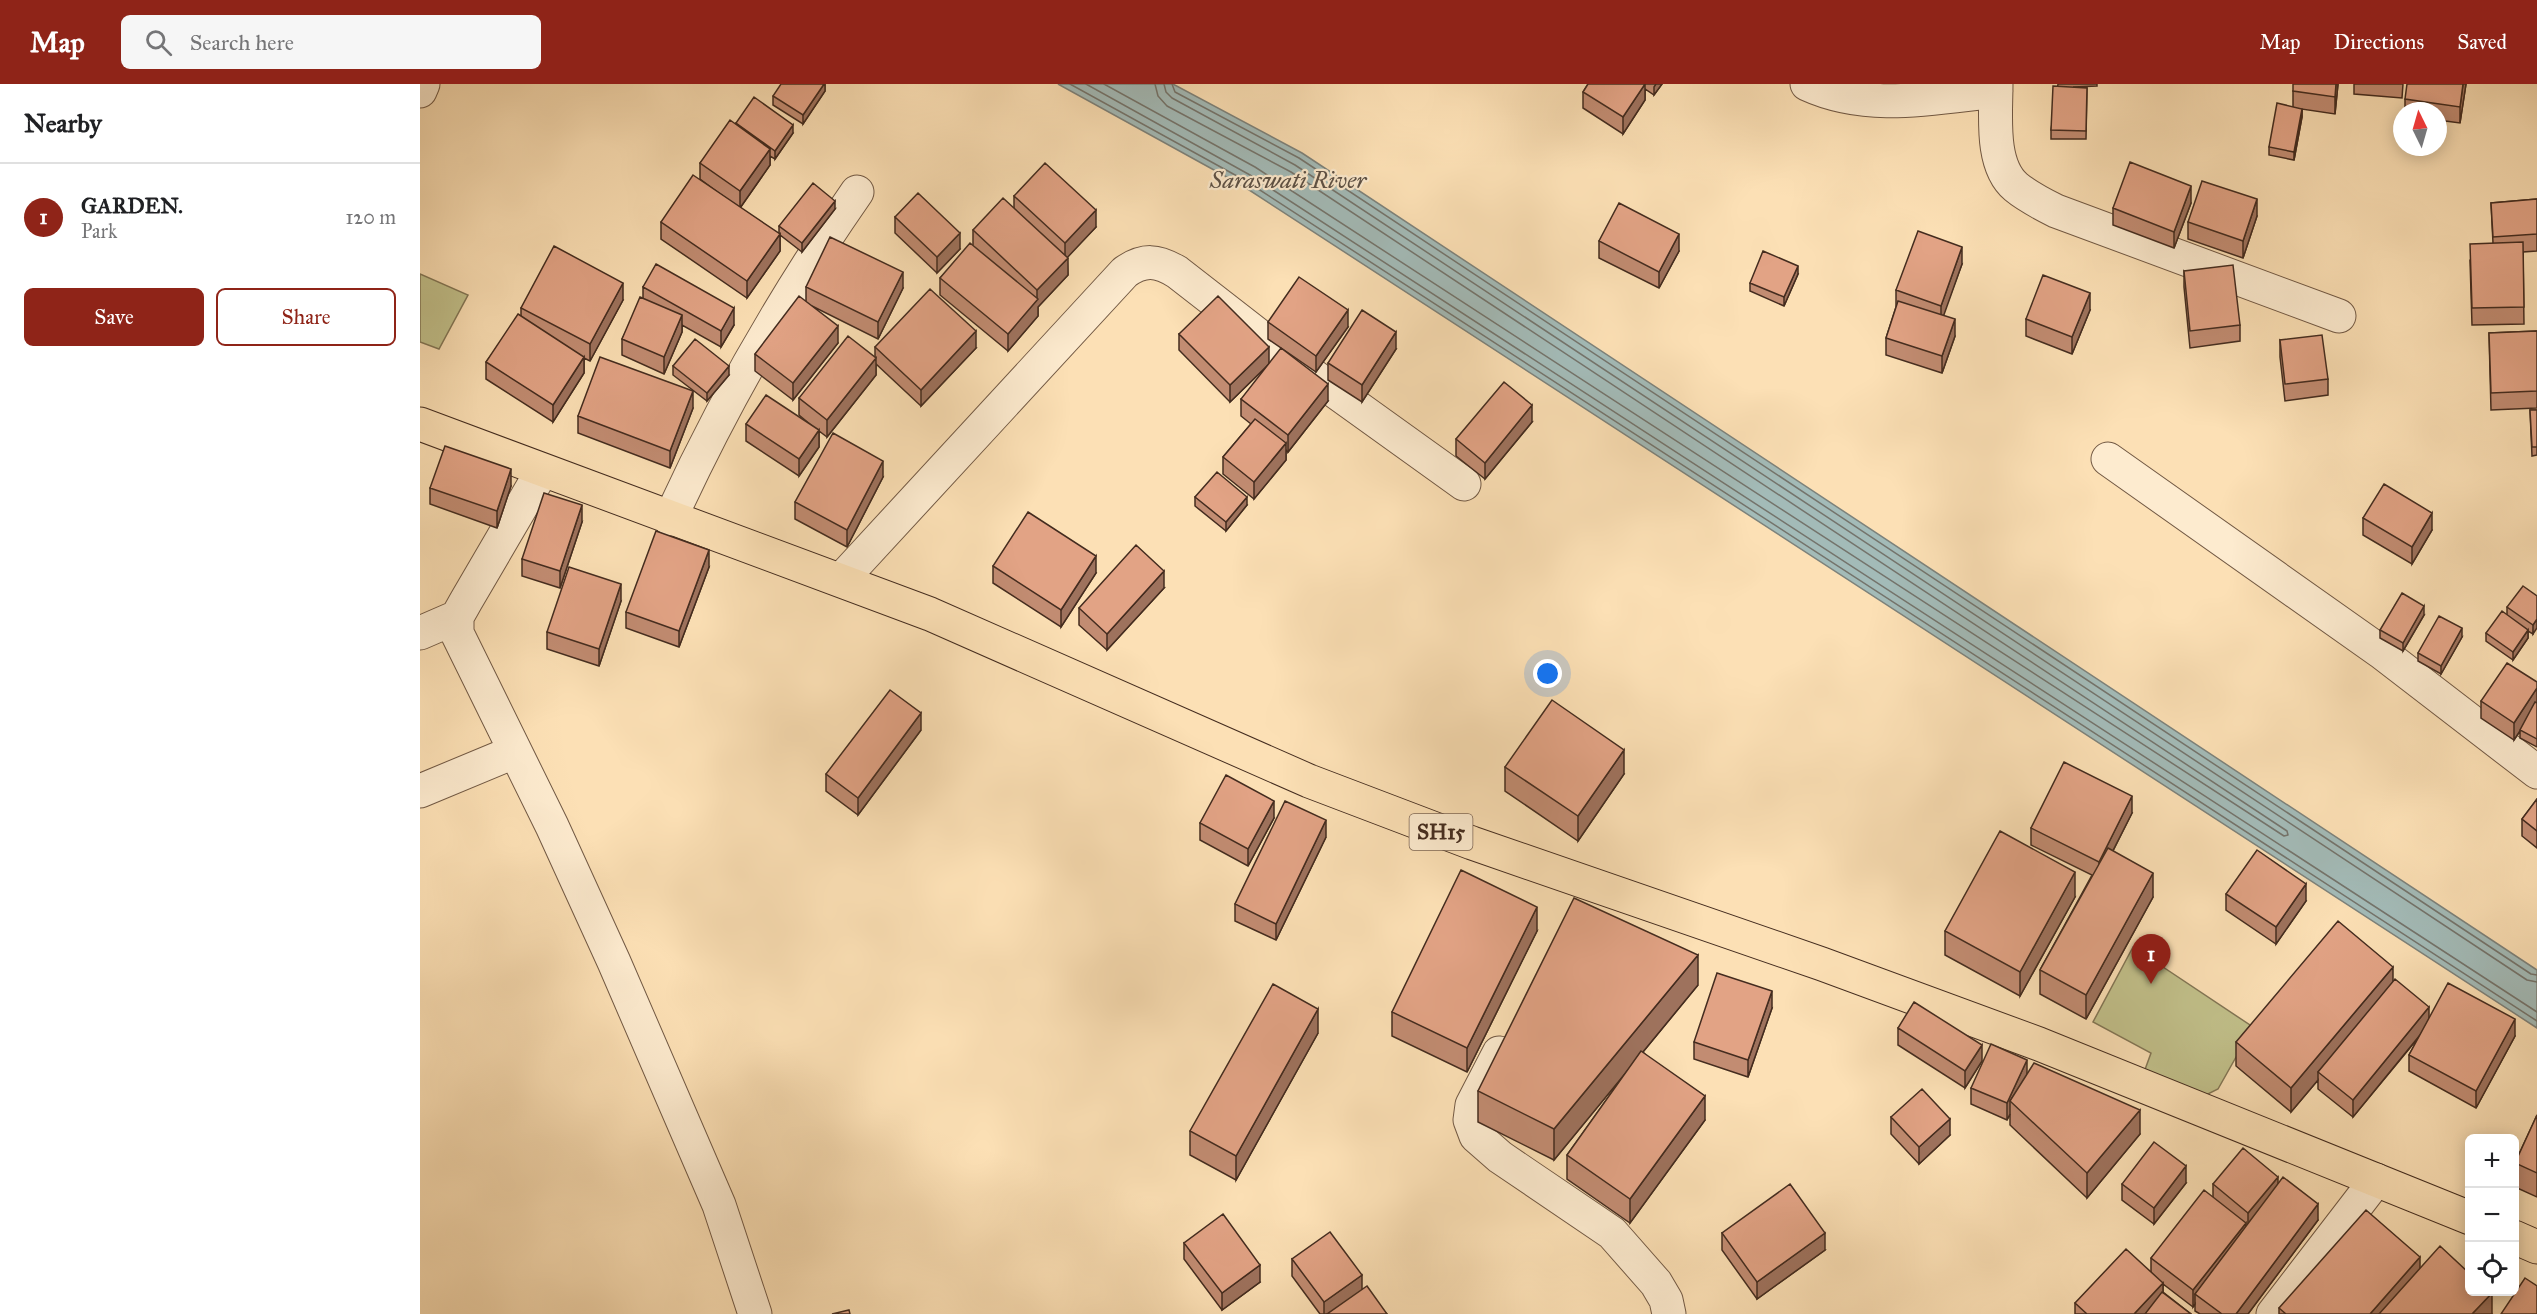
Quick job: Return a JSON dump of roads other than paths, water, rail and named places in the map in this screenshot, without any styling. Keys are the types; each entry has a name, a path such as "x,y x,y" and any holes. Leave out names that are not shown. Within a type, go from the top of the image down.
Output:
{"main road":[{"name":"SH15","path":"420,424 941,619 1309,781 1590,885 1822,964 2039,1044 2465,1216"},
{"path":"2519,1239 2537,1247"}],"street":[{"path":"420,91 423,84"},
{"path":"1807,84 1845,98 1873,102 1996,87 1996,132 2003,168 2014,185 2031,197 2056,211 2339,316"},
{"path":"670,519 733,389 822,243 857,192"},
{"path":"840,580 1125,272 1138,263 1151,261 1164,264 1177,272 1276,349 1464,484"},
{"path":"2108,459 2381,652 2537,772"},
{"path":"542,471 457,617 457,633 614,962 719,1205 755,1314"},
{"path":"420,633 457,617"},
{"path":"420,790 514,752"},
{"path":"1574,914 1590,885"},
{"path":"1515,1022 1472,1105 1470,1120 1476,1136 1500,1156 1612,1233 1656,1283 1666,1300 1669,1314"},
{"path":"2273,1314 2376,1180"}],"water":[{"name":"Saraswati River","path":"1058,84 1173,84 1302,153 2537,970 2537,1028 1243,186"}],"place":[{"name":"GARDEN.","path":"2151,984"}]}
